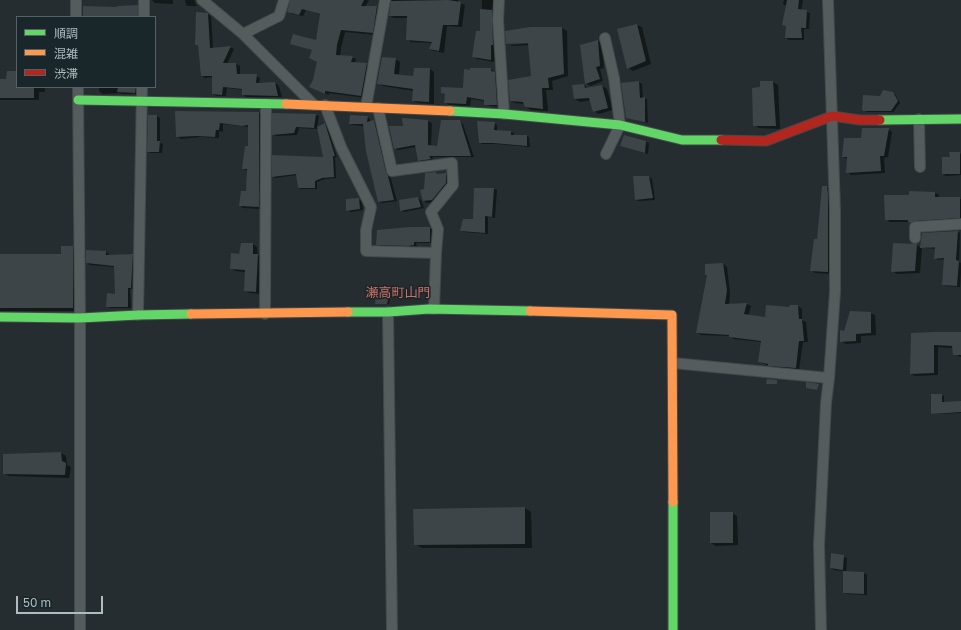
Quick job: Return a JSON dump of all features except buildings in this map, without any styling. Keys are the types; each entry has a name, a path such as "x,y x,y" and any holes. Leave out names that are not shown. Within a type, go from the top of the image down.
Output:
{"street":[{"path":"76,0 76,16"},
{"path":"144,0 144,16"},
{"path":"202,0 243,34 314,105"},
{"path":"243,34 279,16 284,0"},
{"path":"366,107 385,0"},
{"path":"499,0 498,20 504,114"},
{"path":"821,630 819,545 826,403 835,292 835,210 828,0"},
{"path":"604,38 614,78 620,125 606,154"},
{"path":"78,88 80,630"},
{"path":"138,315 142,88"},
{"path":"78,100 314,105 504,114 620,125 682,140 766,142 832,116 860,120 961,119"},
{"path":"265,314 266,104"},
{"path":"325,106 341,147 371,208 366,230 366,251 436,253"},
{"path":"378,108 392,171 452,163 453,185 431,212 438,229 434,309"},
{"path":"920,120 920,167"},
{"path":"915,238 915,227 961,224"},
{"path":"0,317 80,318 138,315 388,312 434,309 672,315 673,630"},
{"path":"388,312 392,630"},
{"path":"673,363 829,378"}],"traffic: fast":[{"path":"78,100 286,104"},
{"path":"450,111 504,114 620,125 682,140 721,140"},
{"path":"880,120 961,119"},
{"path":"348,312 388,312 429,309 530,311"},
{"path":"0,317 80,318 191,314"},
{"path":"673,502 673,630"}],"traffic: slow":[{"path":"286,104 450,111"},
{"path":"530,311 672,315 673,502"},
{"path":"191,314 348,312"}],"traffic: jam":[{"path":"721,140 766,141 832,116 860,120 880,120"}],"district":[{"name":"瀬高町山門","path":"398,293"}]}
